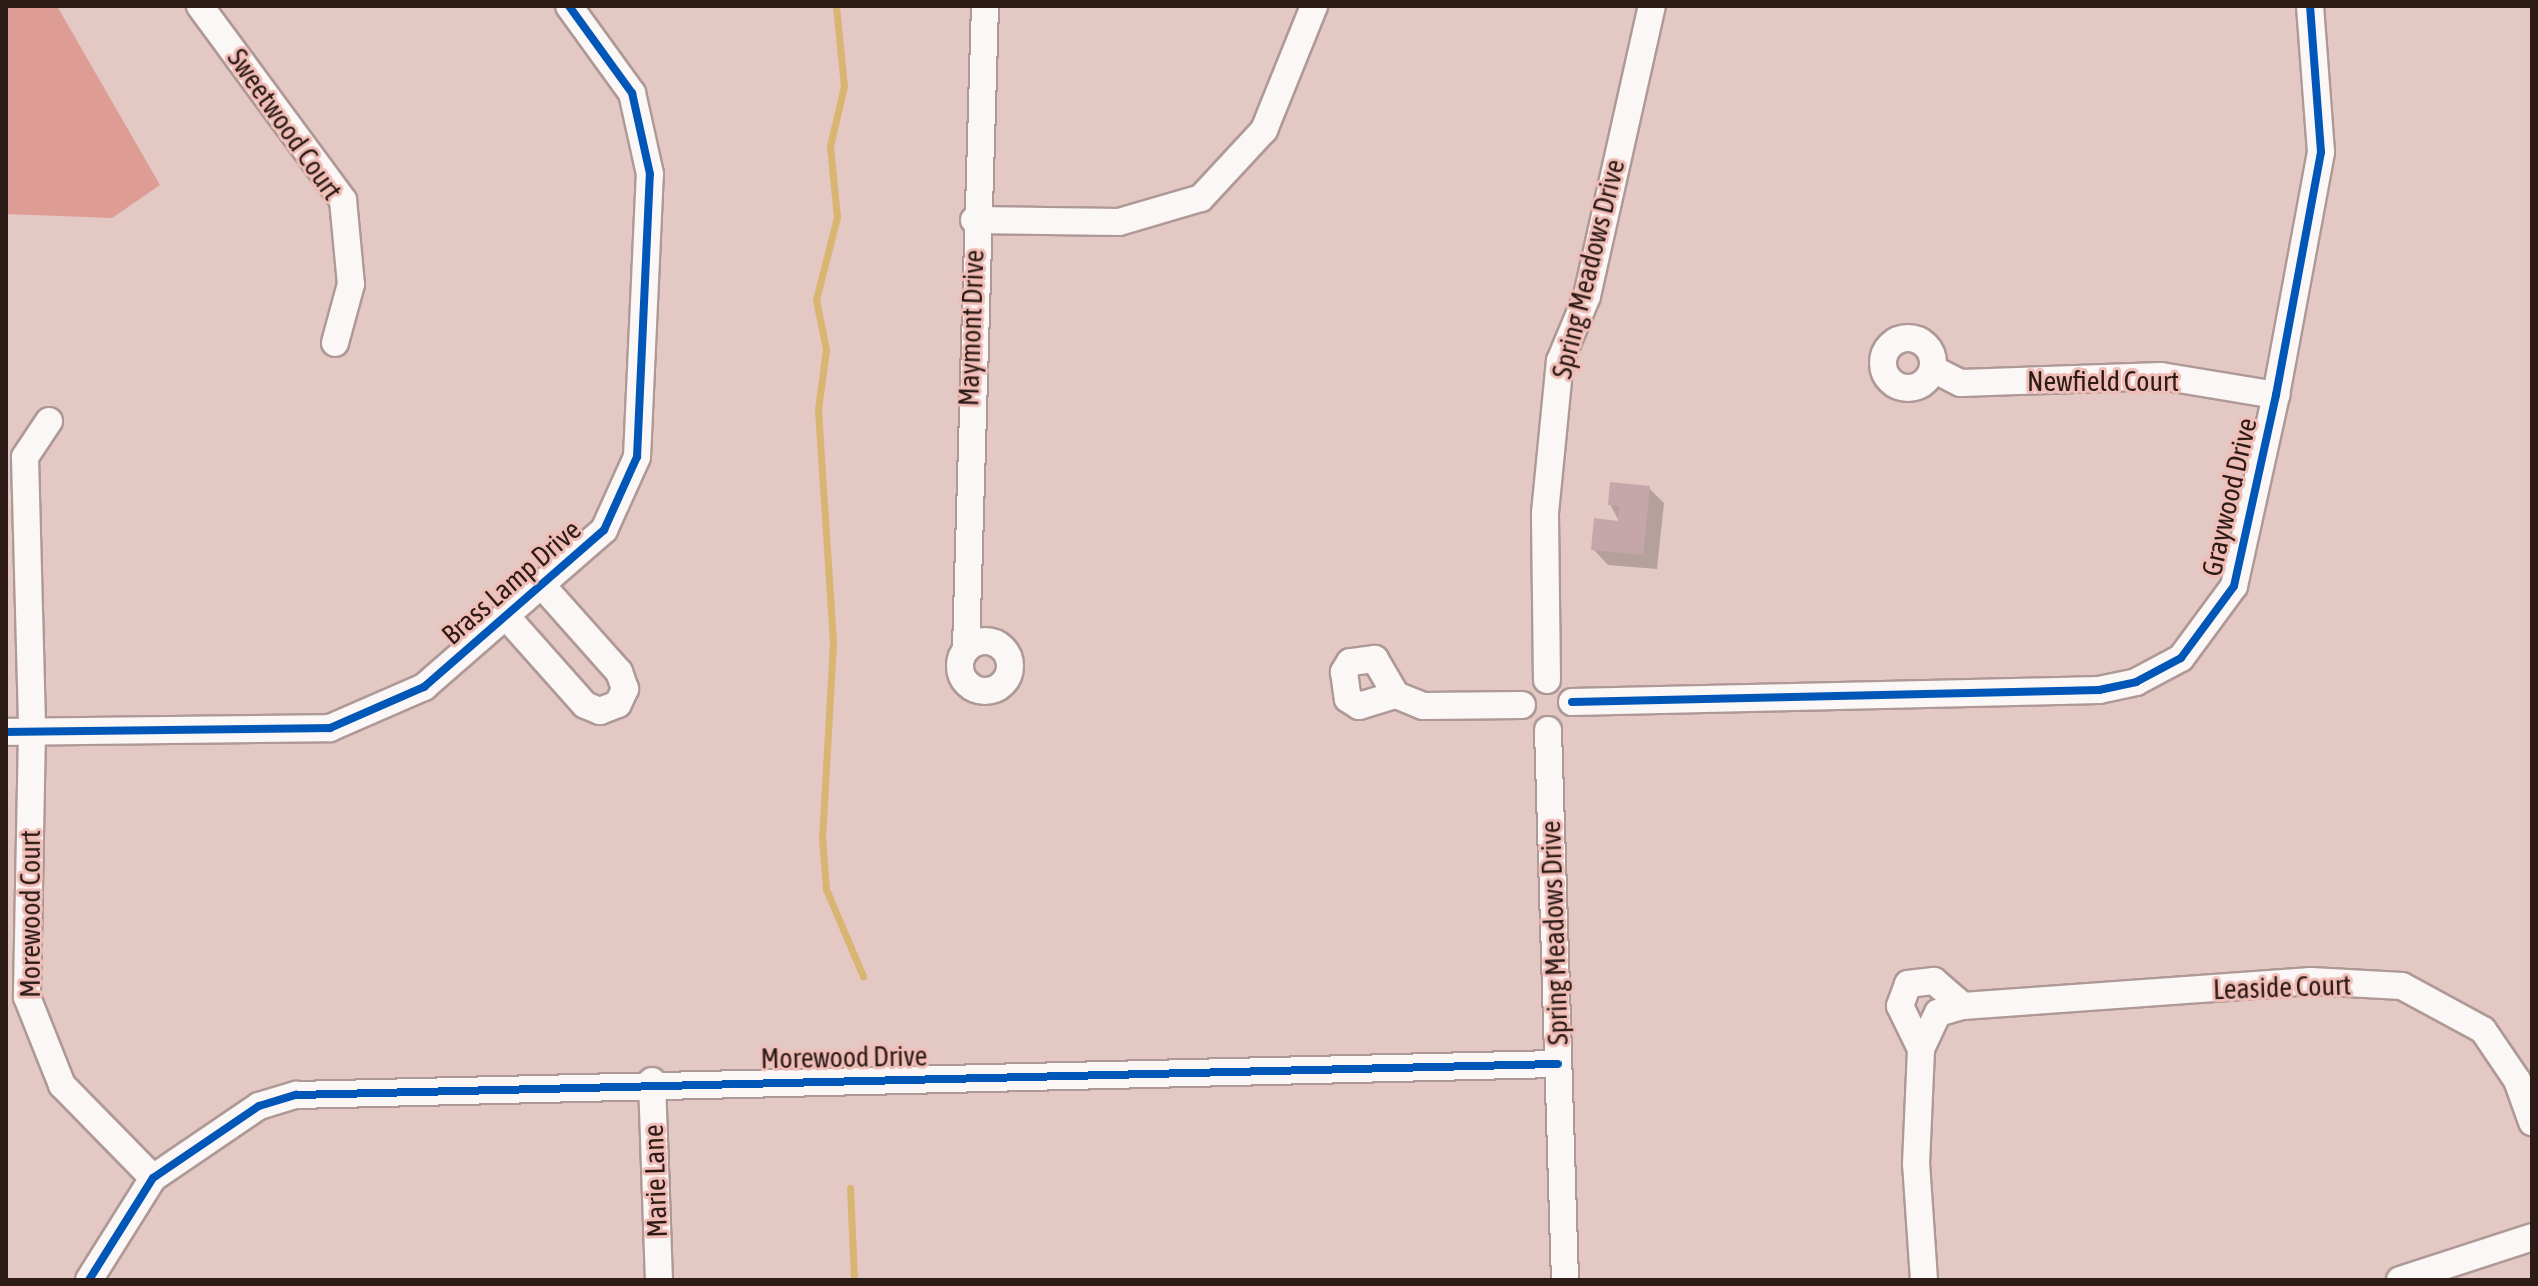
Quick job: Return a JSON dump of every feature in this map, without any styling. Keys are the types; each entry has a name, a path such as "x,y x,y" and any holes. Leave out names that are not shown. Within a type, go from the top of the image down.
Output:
{"street":[{"name":"Sweetwood Court","path":"200,6 343,200 351,284 335,343"},
{"name":"Brass Lamp Drive","path":"19,732 330,728 405,699 604,530 637,457 646,143 632,93 569,6"},
{"name":"Maymont Drive","path":"966,649 974,220 985,6"},
{"path":"974,220 1141,220 1201,198 1264,130 1314,6"},
{"name":"Spring Meadows Drive","path":"1547,680 1545,513 1560,361 1587,296 1652,6"},
{"name":"Graywood Drive","path":"1572,702 2099,690 2136,682 2181,658 2234,586 2276,395 2321,152 2310,6"},
{"name":"Newfield Court","path":"1933,369 1961,383 2161,376 2276,395"},
{"name":"Morewood Court","path":"49,421 25,457 19,732 26,927 34,1026 62,1085 153,1178"},
{"name":"Brass Lamp Drive","path":"505,615 585,705 600,711 618,704 625,689 619,672 540,583"},
{"path":"1547,680 1566,689 1572,702 1563,724 1548,730 1533,726 1522,705 1527,690 1547,680"},
{"path":"1396,695 1423,706 1522,705"},
{"name":"Spring Meadows Drive","path":"1548,730 1565,1280"},
{"name":"Leaside Court","path":"1921,1049 1900,1006 1908,984 1934,981 1963,1006"},
{"name":"Leaside Court","path":"1924,1280 1916,1164 1921,1049 1938,1013 1963,1006 2311,981 2402,986 2483,1030 2517,1080 2532,1122"},
{"name":"Morewood Drive","path":"153,1178 259,1106 296,1095 652,1081 1558,1064"},
{"name":"Marie Lane","path":"652,1081 659,1280"},
{"path":"89,1280 153,1178"},
{"path":"2400,1280 2532,1237"}],"shaded area":[{"path":"6,6 57,6 160,185 112,218 6,214"}],"building":[{"path":"1610,482 1650,486 1643,555 1591,550 1594,518 1618,521 1619,506 1608,505"}],"waterway":[{"path":"836,6 844,86 830,146 837,217 816,300 826,349 818,410 833,643 822,837 826,889 863,976"},
{"path":"850,1188 854,1280"}],"cycle path":[{"path":"6,732 330,728 424,687 604,530 637,457 650,174 632,93 569,6"},
{"path":"1572,702 2099,690 2136,682 2181,658 2234,586 2276,395 2321,152 2310,6"},
{"path":"89,1280 153,1178 259,1106 296,1095 1558,1064"}]}
